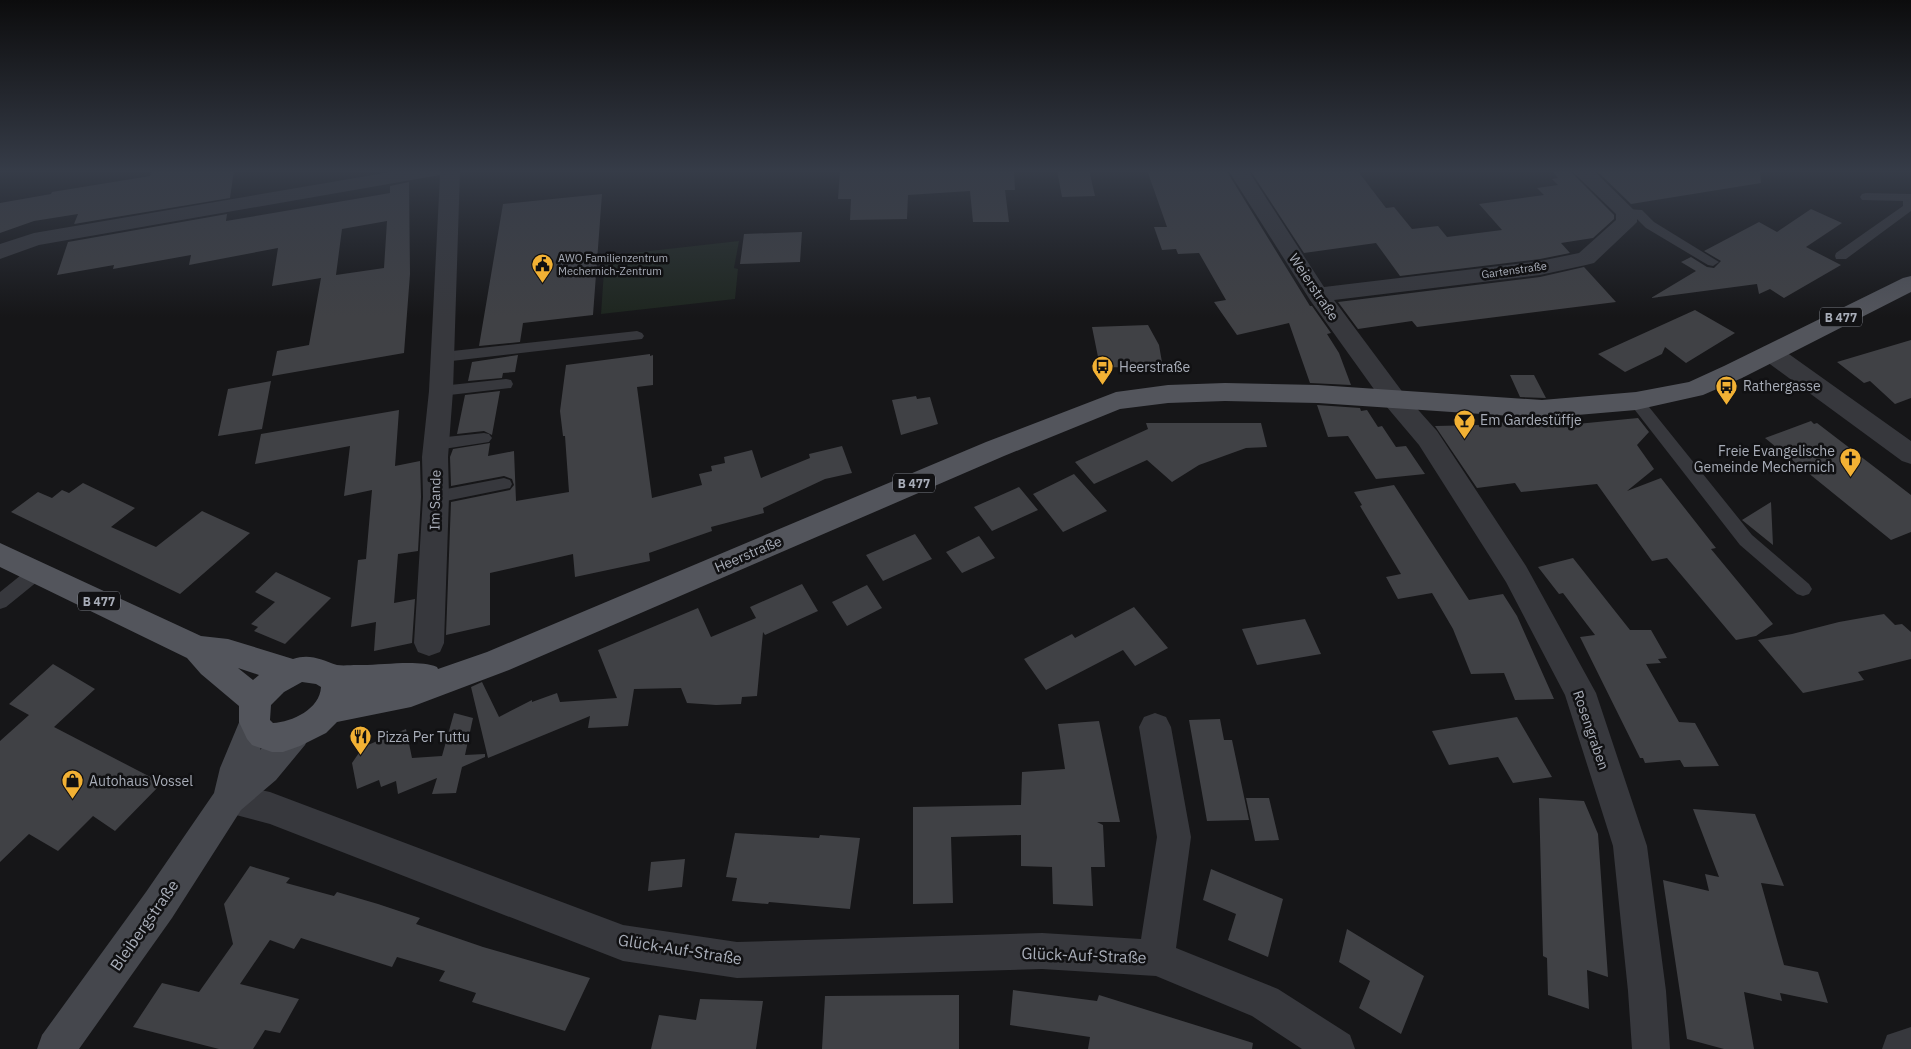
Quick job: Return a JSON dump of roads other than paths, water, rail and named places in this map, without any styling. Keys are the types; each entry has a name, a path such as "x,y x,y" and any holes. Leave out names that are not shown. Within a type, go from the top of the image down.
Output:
{"main road":[{"name":"B 477","path":"1395,400 1542,409 1636,401 1694,390 1911,283"},
{"name":"Heerstraße","path":"330,710 411,693 498,661 995,449 1116,401 1168,394 1225,392 1318,394 1395,400"},
{"name":"B 477","path":"0,554 198,648 228,652 293,672"},
{"name":"B 477","path":"198,648 255,712"},
{"path":"315,669 325,672 333,678 336,693 330,710 320,721 294,735 268,736 259,731 255,712 264,690 275,681 293,672 315,669"},
{"name":"Heerstraße","path":"333,678 455,676"}],"street":[{"path":"0,252 34,238 147,219"},
{"name":"Im Sande","path":"429,643 436,497 436,444 443,357 448,219"},
{"name":"Weierstraße","path":"1269,219 1318,295 1395,400"},
{"name":"Gartenstraße","path":"1318,295 1531,269 1586,258 1626,222 1626,219"},
{"path":"1771,353 1911,454"},
{"name":"Rosengraben","path":"1395,400 1428,438 1516,574 1580,693 1630,846 1647,992 1651,1049"},
{"name":"Bleibergstraße","path":"229,799 236,768 255,712"},
{"name":"Glück-Auf-Straße","path":"1155,727 1174,837 1156,958"},
{"name":"Bleibergstraße","path":"56,1049 159,905 229,799 264,769 294,735"},
{"name":"Glück-Auf-Straße","path":"229,799 270,808 623,943 737,960 1042,951 1156,958 1265,1002 1336,1049"},
{"path":"1901,1049 1911,1046"}],"lane":[{"path":"1644,219 1650,225 1713,262"},
{"path":"1841,256 1892,219"},
{"path":"443,357 637,336"},
{"path":"441,391 506,384"},
{"path":"1636,401 1746,540 1803,589"},
{"path":"436,444 484,438"},
{"path":"436,497 504,484"},
{"path":"0,602 37,572"}],"place":[{"name":"AWO Familienzentrum Mechernich-Zentrum","path":"542,283"},
{"name":"Heerstraße","path":"1103,386"},
{"name":"Rathergasse","path":"1727,405"},
{"name":"Em Gardestüffje","path":"1464,439"},
{"name":"Freie Evangelische Gemeinde Mechernich","path":"1851,478"},
{"name":"Pizza Per Tuttu","path":"361,756"},
{"name":"Autohaus Vossel","path":"73,800"}]}
